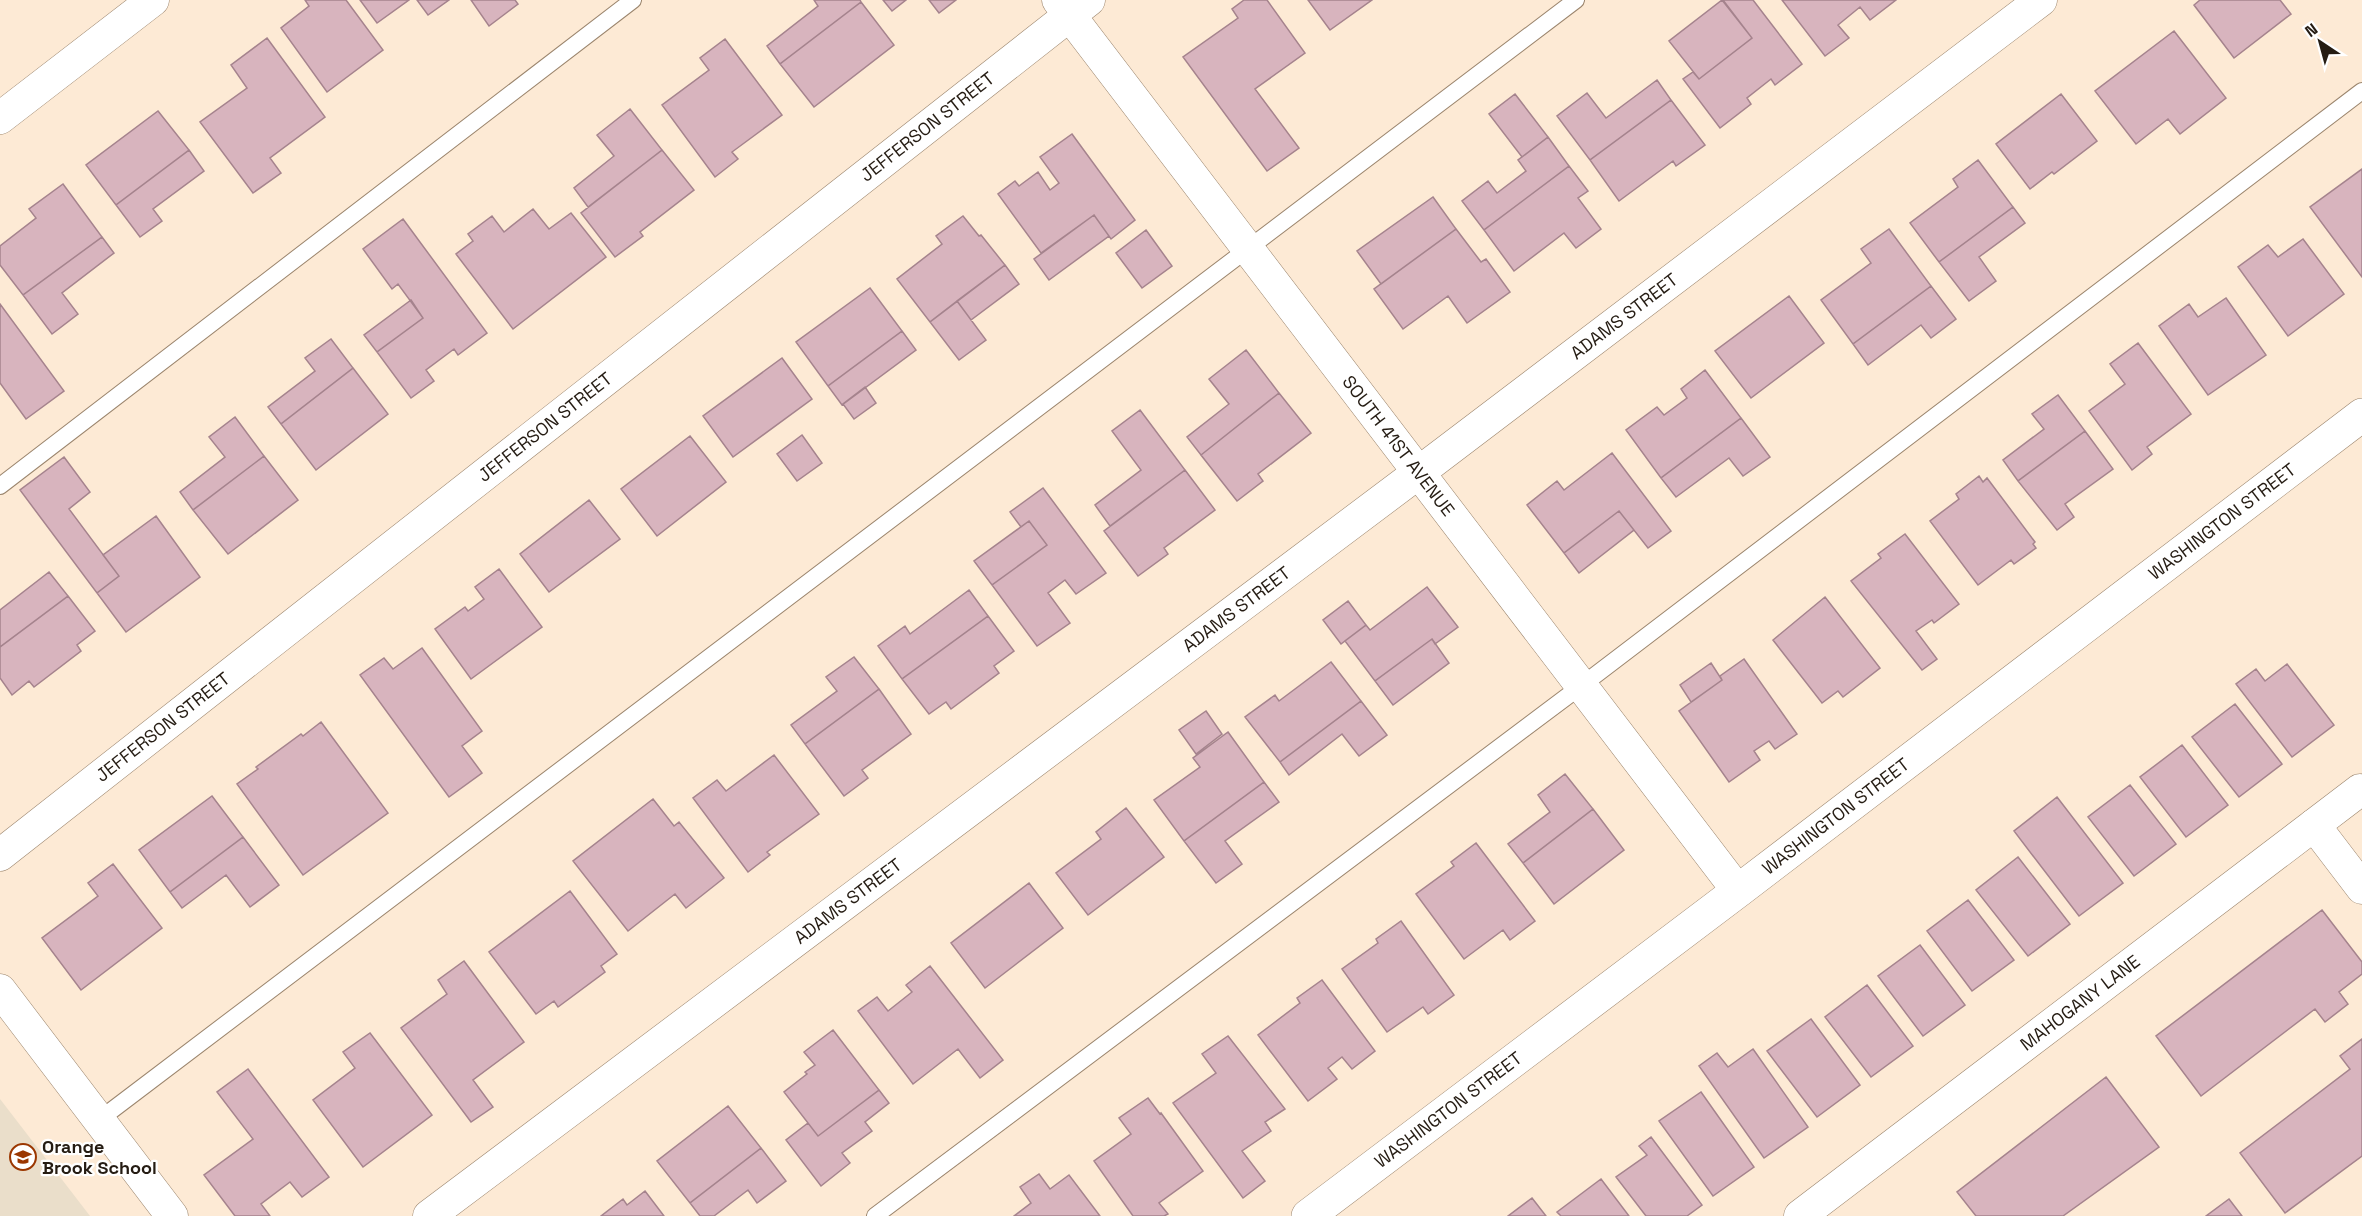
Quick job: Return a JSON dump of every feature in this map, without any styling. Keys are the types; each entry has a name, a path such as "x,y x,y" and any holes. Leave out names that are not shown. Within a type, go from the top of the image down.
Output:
{"street":[{"path":"0,117 153,0"},
{"name":"ADAMS STREET","path":"429,1216 1418,473 2041,0"},
{"name":"SOUTH 41ST AVENUE","path":"1072,5 1248,250 1738,891"},
{"name":"JEFFERSON STREET","path":"0,855 1072,5"},
{"name":"WASHINGTON STREET","path":"1311,1215 2362,415"},
{"name":"MAHOGANY LANE","path":"1800,1216 2360,790"},
{"path":"2314,825 2362,888"},
{"path":"0,990 172,1216"}],"lane":[{"path":"0,486 633,0"},
{"path":"99,1120 1576,0"},
{"path":"875,1216 1581,686 2362,91"}],"shaded area":[{"name":"Orange Brook School","path":"0,1099 90,1216 0,1216"}],"building":[{"path":"305,0 346,0 383,50 327,92 281,28 309,6"},
{"path":"360,0 409,0 377,23"},
{"path":"417,0 449,0 428,15"},
{"path":"471,0 515,0 518,4 489,26"},
{"path":"814,0 860,0 861,2 780,64 767,46 818,6"},
{"path":"883,0 906,0 892,11"},
{"path":"929,0 956,0 939,13"},
{"path":"1244,0 1267,0 1305,53 1255,89 1299,148 1267,171 1183,57 1238,18 1232,9"},
{"path":"1308,0 1372,0 1330,30"},
{"path":"1722,0 1752,38 1699,79 1669,41"},
{"path":"1723,0 1753,0 1802,64 1775,85 1771,79 1747,98 1751,104 1720,128 1683,79 1693,72 1699,79 1752,38"},
{"path":"1782,0 1896,0 1870,20 1860,7 1838,25 1849,38 1825,56"},
{"path":"2200,0 2280,0 2291,14 2234,58 2194,5"},
{"path":"861,2 894,45 814,107 780,64"},
{"path":"2174,31 2226,98 2180,134 2168,119 2136,144 2095,91"},
{"path":"267,38 325,117 270,158 281,173 253,193 200,122 247,88 231,65"},
{"path":"725,39 782,115 732,152 738,159 715,177 662,105 709,70 700,58"},
{"path":"1657,80 1671,100 1590,160 1557,116 1587,93 1606,118"},
{"path":"1515,94 1548,137 1522,157 1489,114"},
{"path":"2061,94 2097,141 2030,189 1996,144"},
{"path":"1671,100 1705,145 1676,166 1673,161 1619,201 1590,160"},
{"path":"630,109 662,150 588,207 574,188 614,156 597,135"},
{"path":"158,111 189,150 116,205 86,165"},
{"path":"1072,134 1135,220 1111,239 1094,215 1041,253 998,194 1015,181 1019,186 1038,172 1050,190 1059,183 1040,157"},
{"path":"1548,137 1569,166 1484,230 1462,201 1488,181 1497,193 1526,171 1518,160"},
{"path":"189,150 204,171 153,209 162,221 140,237 116,205"},
{"path":"662,150 694,190 640,232 643,236 615,257 581,213"},
{"path":"1978,160 2013,207 1939,262 1910,223 1958,187 1953,179"},
{"path":"1569,166 1588,191 1578,198 1601,229 1576,248 1564,233 1514,271 1484,230"},
{"path":"2362,169 2362,277 2310,207"},
{"path":"63,184 102,237 23,295 0,265 0,246 36,218 29,209"},
{"path":"1433,197 1456,229 1381,284 1357,251"},
{"path":"2013,207 2025,223 1979,257 1996,281 1969,301 1939,262"},
{"path":"533,209 549,229 571,213 606,257 513,329 456,254 473,241 468,234 492,216 504,232"},
{"path":"1094,215 1109,236 1049,280 1034,259"},
{"path":"963,216 1005,265 930,322 897,279 942,244 936,236"},
{"path":"403,219 487,333 458,355 454,349 426,370 434,381 411,398 377,352 423,318 398,284 392,289 363,249"},
{"path":"1456,229 1481,262 1486,259 1510,292 1467,323 1448,296 1403,329 1374,289"},
{"path":"1889,229 1931,286 1853,344 1821,300 1871,263 1861,249"},
{"path":"1146,230 1172,266 1142,288 1116,253"},
{"path":"102,237 114,253 62,293 78,314 52,334 23,295"},
{"path":"2303,239 2344,294 2288,336 2238,267 2268,245 2278,257"},
{"path":"1005,265 1019,284 971,320 957,301"},
{"path":"1931,286 1956,319 1931,338 1921,325 1868,365 1853,344"},
{"path":"870,288 902,331 828,386 796,342"},
{"path":"1789,296 1824,343 1751,398 1715,351"},
{"path":"2226,298 2266,355 2208,395 2159,326 2189,304 2198,317"},
{"path":"411,300 423,318 377,352 364,335"},
{"path":"957,301 986,340 959,360 930,322"},
{"path":"0,304 64,391 26,419 0,383"},
{"path":"902,331 916,350 842,405 828,386"},
{"path":"331,339 353,368 281,424 268,407 315,371 305,358"},
{"path":"2138,343 2191,414 2147,447 2152,454 2132,470 2089,411 2125,384 2110,364"},
{"path":"1246,350 1279,393 1201,455 1187,437 1229,404 1209,379"},
{"path":"782,358 812,399 733,457 703,416"},
{"path":"353,368 388,414 316,470 281,424"},
{"path":"1705,370 1741,418 1661,478 1626,430 1657,407 1664,415 1687,398 1681,389"},
{"path":"865,387 876,403 854,419 843,404"},
{"path":"1279,393 1311,433 1258,474 1263,481 1237,501 1201,455"},
{"path":"2058,395 2085,431 2018,481 2003,460 2044,429 2032,414"},
{"path":"1140,410 1185,470 1110,526 1095,505 1141,470 1112,431"},
{"path":"235,417 264,456 193,510 180,492 225,457 209,437"},
{"path":"1741,418 1770,457 1743,476 1729,458 1676,497 1661,478"},
{"path":"2085,431 2113,469 2065,504 2074,517 2057,530 2018,481"},
{"path":"802,435 822,463 797,481 777,454"},
{"path":"690,436 726,482 657,536 621,489"},
{"path":"1612,453 1671,531 1648,548 1619,511 1564,553 1527,505 1557,481 1564,490"},
{"path":"264,456 298,500 228,554 193,510"},
{"path":"64,457 90,492 69,509 119,576 97,593 20,490"},
{"path":"1185,470 1215,510 1164,548 1168,554 1138,576 1104,531"},
{"path":"1979,476 1983,482 1987,478 2035,542 2033,544 2036,548 2014,564 2011,560 1978,585 1930,521 1959,499 1956,494"},
{"path":"1043,488 1106,573 1076,594 1065,580 1048,593 1070,623 1037,646 992,585 1047,545 1029,521 1021,527 1010,512"},
{"path":"589,500 620,539 549,592 520,554"},
{"path":"1619,511 1634,530 1579,573 1564,553"},
{"path":"156,516 200,577 126,632 97,593 119,576 103,555"},
{"path":"1029,521 1047,545 992,585 974,561"},
{"path":"1905,534 1959,604 1934,623 1932,620 1916,631 1937,659 1922,670 1851,581 1881,558 1878,554"},
{"path":"499,569 542,627 471,679 435,629 465,607 468,611 484,599 475,587"},
{"path":"49,572 68,596 0,647 0,610"},
{"path":"1427,587 1458,627 1435,644 1432,639 1375,681 1345,641 1366,625 1370,630"},
{"path":"969,590 988,616 902,679 878,646 905,626 910,634"},
{"path":"68,596 95,631 77,645 81,651 34,687 29,681 12,695 0,678 0,647"},
{"path":"1825,597 1880,668 1843,697 1838,691 1822,703 1773,640"},
{"path":"1348,601 1366,625 1341,644 1323,620"},
{"path":"988,616 1014,651 994,666 999,673 951,709 946,702 929,714 902,679"},
{"path":"1432,639 1449,663 1393,705 1375,681"},
{"path":"422,648 482,731 462,746 482,773 449,797 360,675 384,658 393,669"},
{"path":"854,657 879,689 805,744 791,725 837,691 826,677"},
{"path":"1744,659 1797,734 1775,749 1769,741 1754,751 1760,760 1729,782 1679,711 1722,680 1720,676"},
{"path":"1331,662 1361,701 1280,762 1245,717 1275,695 1279,701"},
{"path":"1711,663 1722,680 1691,702 1680,685"},
{"path":"2287,664 2334,725 2292,757 2236,684 2256,669 2265,681"},
{"path":"879,689 911,734 862,770 868,778 844,796 805,744"},
{"path":"1361,701 1387,735 1359,756 1342,734 1289,775 1280,762"},
{"path":"2235,704 2282,764 2239,797 2192,737"},
{"path":"1206,711 1222,734 1196,754 1179,730"},
{"path":"321,722 388,813 303,875 237,784 258,769 256,767"},
{"path":"1228,732 1264,782 1184,841 1154,800 1200,767 1193,758"},
{"path":"2182,745 2228,805 2186,837 2140,777"},
{"path":"774,755 819,814 767,852 770,855 748,872 693,798 717,780 726,791"},
{"path":"1565,774 1593,809 1523,863 1508,844 1550,812 1538,795"},
{"path":"1264,782 1279,802 1225,841 1242,864 1216,883 1184,841"},
{"path":"2130,785 2176,844 2134,876 2088,817"},
{"path":"212,796 243,837 170,892 139,850"},
{"path":"2057,797 2123,883 2079,916 2014,831"},
{"path":"653,799 674,826 679,822 724,878 686,908 675,894 628,931 573,861"},
{"path":"1126,808 1164,857 1088,915 1056,873 1101,839 1096,832"},
{"path":"1593,809 1624,850 1554,904 1523,863"},
{"path":"243,837 279,885 250,907 226,875 182,908 170,892"},
{"path":"1476,843 1535,921 1510,940 1503,930 1464,959 1416,894 1454,866 1451,862"},
{"path":"2018,857 2070,924 2028,956 1976,890"},
{"path":"113,864 162,928 81,990 42,938 98,896 88,883"},
{"path":"1029,883 1063,928 985,988 951,943"},
{"path":"570,891 617,954 601,966 605,972 558,1007 554,1001 536,1014 489,952"},
{"path":"1968,900 2014,960 1972,991 1927,931"},
{"path":"2322,910 2362,962 2362,974 2339,992 2348,1004 2325,1022 2315,1009 2201,1096 2156,1036"},
{"path":"1401,921 1454,995 1428,1014 1423,1007 1387,1032 1342,969 1378,943 1376,939"},
{"path":"1920,945 1965,1005 1923,1036 1878,976"},
{"path":"464,961 524,1042 473,1080 493,1107 471,1122 401,1028 447,994 438,980"},
{"path":"930,966 1003,1060 980,1078 958,1049 913,1084 858,1011 877,997 888,1011 912,992 906,985"},
{"path":"1322,980 1375,1051 1352,1069 1342,1057 1328,1068 1337,1079 1308,1101 1258,1035 1300,1003 1297,998"},
{"path":"1867,985 1913,1046 1871,1077 1825,1017"},
{"path":"1811,1019 1860,1085 1817,1117 1767,1051"},
{"path":"833,1030 879,1090 818,1136 784,1092 815,1065 804,1052"},
{"path":"370,1033 432,1115 363,1167 313,1100 355,1068 343,1052"},
{"path":"1228,1036 1285,1109 1265,1122 1271,1131 1242,1151 1265,1181 1243,1198 1173,1103 1216,1073 1202,1054"},
{"path":"2362,1039 2362,1156 2285,1213 2240,1153 2350,1069 2340,1056"},
{"path":"1753,1049 1808,1127 1764,1158 1699,1066 1717,1053 1728,1067"},
{"path":"248,1069 329,1177 302,1197 290,1182 261,1204 270,1216 235,1216 204,1175 253,1139 217,1092"},
{"path":"2106,1077 2159,1147 2063,1216 1976,1216 1957,1192"},
{"path":"879,1090 889,1103 865,1122 872,1131 842,1153 850,1163 821,1186 786,1140 808,1123 818,1136"},
{"path":"1701,1092 1754,1167 1713,1196 1659,1121"},
{"path":"1148,1098 1203,1171 1159,1203 1168,1214 1164,1216 1133,1216 1094,1161 1131,1134 1119,1118"},
{"path":"728,1106 761,1148 690,1203 657,1161"},
{"path":"1651,1137 1702,1205 1687,1216 1646,1216 1616,1177 1647,1155 1639,1146"},
{"path":"761,1148 786,1181 757,1203 748,1190 714,1216 700,1216 690,1203"},
{"path":"1039,1174 1050,1189 1069,1175 1100,1216 1014,1216 1031,1203 1020,1187"},
{"path":"1601,1179 1629,1216 1561,1216 1557,1212"},
{"path":"645,1191 664,1216 601,1216 623,1199 627,1205"},
{"path":"1532,1198 1546,1216 1508,1216"},
{"path":"2229,1199 2242,1216 2206,1216"}],"place":[{"name":"Orange Brook School","path":"23,1157"}]}
